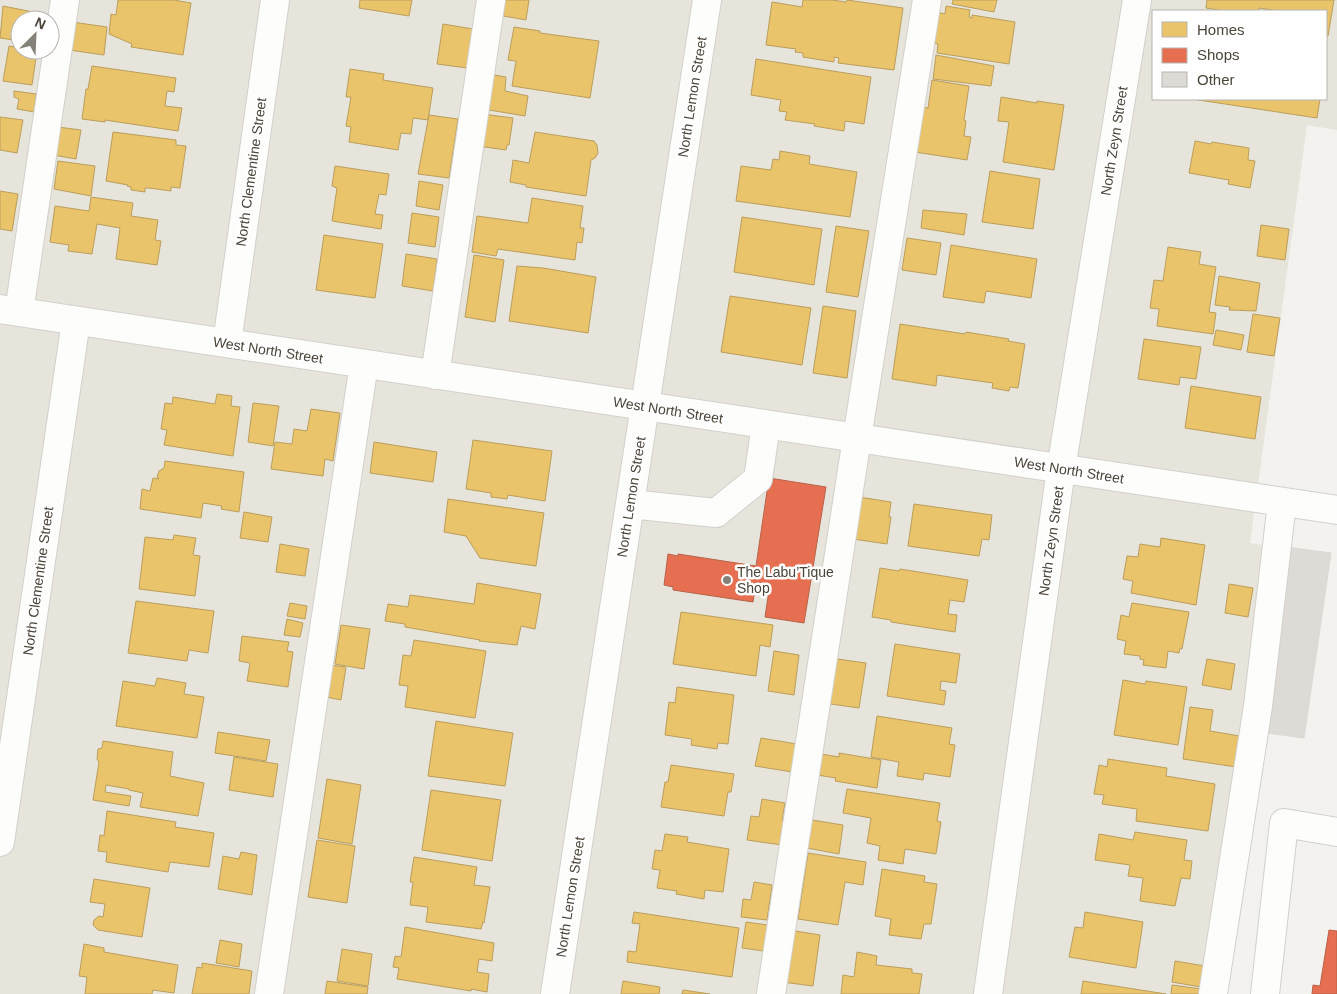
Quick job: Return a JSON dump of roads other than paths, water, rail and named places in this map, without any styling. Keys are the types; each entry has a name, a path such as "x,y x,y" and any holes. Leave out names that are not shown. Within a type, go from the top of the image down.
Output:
{"street":[{"path":"9,310 66,0"},
{"name":"North Clementine Street","path":"227,343 275,0"},
{"path":"435,374 491,0"},
{"name":"North Lemon Street","path":"555,994 707,0"},
{"path":"770,994 927,0"},
{"name":"North Zeyn Street","path":"988,994 1061,469 1137,0"},
{"name":"West North Street","path":"9,310 1337,510"},
{"name":"North Clementine Street","path":"0,842 76,321"},
{"path":"269,994 364,364"},
{"path":"630,504 716,513 758,479 766,425"},
{"path":"1213,994 1258,706 1282,503"},
{"path":"1265,994 1284,823 1337,832"}],"place":[{"name":"The Labu’Tique Shop","path":"727,580"}]}
